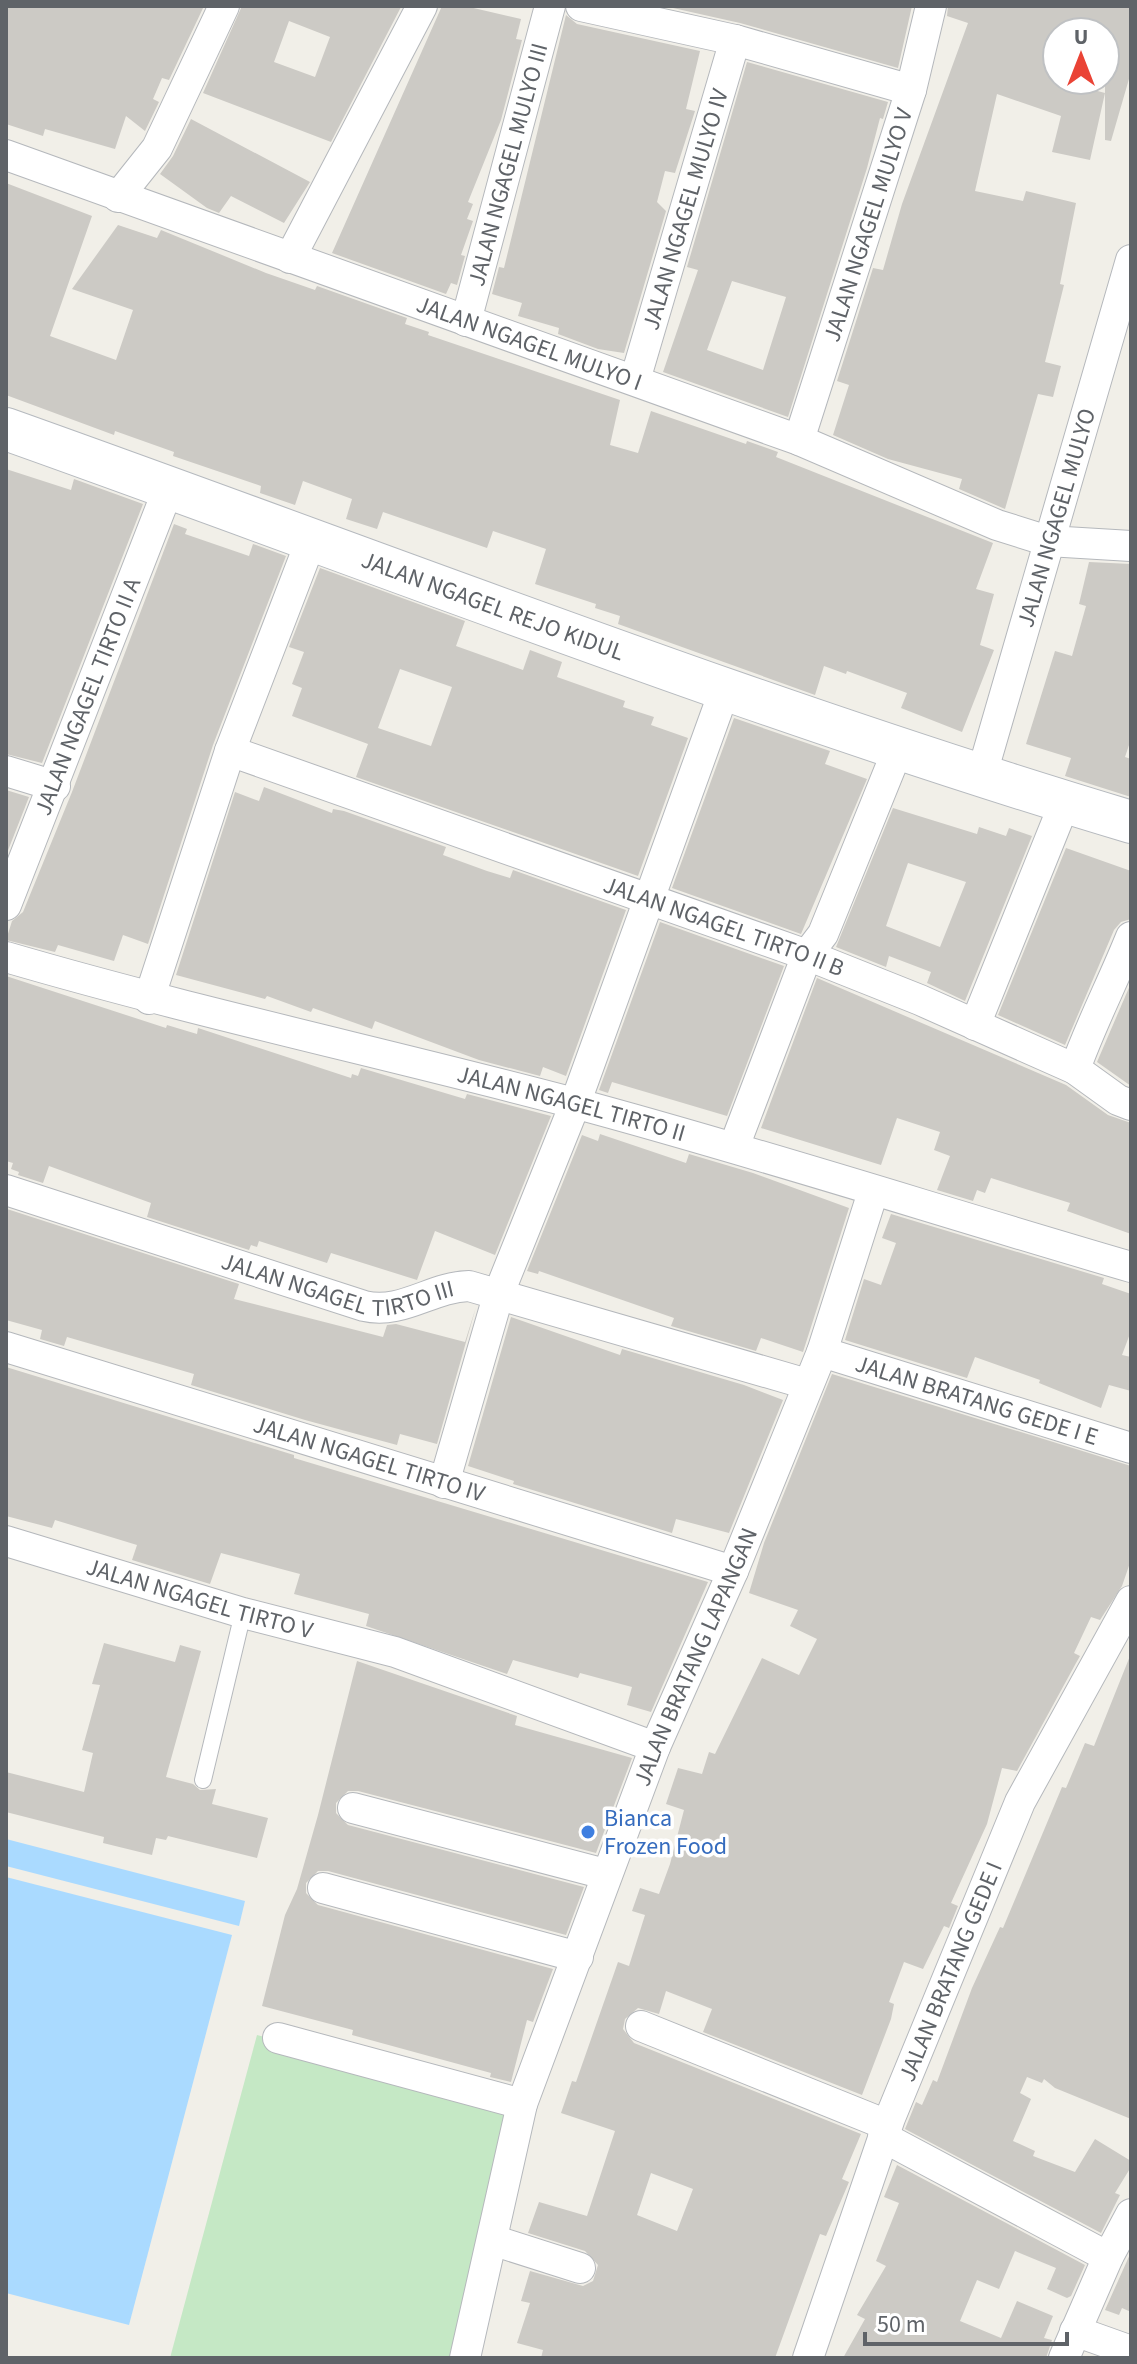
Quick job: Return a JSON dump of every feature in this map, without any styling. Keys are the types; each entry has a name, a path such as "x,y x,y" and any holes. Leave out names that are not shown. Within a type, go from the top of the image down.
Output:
{"main road":[{"name":"JALAN NGAGEL REJO KIDUL","path":"6,429 725,689 981,777 1131,822"}],"street":[{"path":"118,197 157,148 224,6"},
{"path":"290,258 422,6"},
{"name":"JALAN NGAGEL MULYO III","path":"466,321 550,6"},
{"path":"581,6 735,40 911,90"},
{"name":"JALAN NGAGEL MULYO V","path":"799,440 911,90 931,6"},
{"name":"JALAN NGAGEL MULYO IV","path":"635,380 735,40"},
{"name":"JALAN NGAGEL MULYO I","path":"6,155 799,440 997,525 1048,541 1131,546"},
{"name":"JALAN NGAGEL MULYO","path":"981,777 1131,260"},
{"name":"JALAN NGAGEL TIRTO II A","path":"6,905 55,786 169,487"},
{"path":"149,999 230,751 312,538"},
{"path":"444,1483 499,1293 575,1104 725,689"},
{"path":"734,1147 807,955 823,934 898,749"},
{"name":"JALAN NGAGEL TIRTO II B","path":"230,751 807,955 1075,1069 1131,1105"},
{"path":"6,771 55,786"},
{"path":"975,1025 1065,802"},
{"path":"1075,1069 1093,1020 1104,1004 1131,937"},
{"name":"JALAN NGAGEL TIRTO II","path":"6,957 149,999 575,1104 734,1147 873,1192 1131,1267"},
{"name":"JALAN NGAGEL TIRTO III","path":"6,1190 382,1310 451,1286 469,1286 807,1384"},
{"name":"JALAN BRATANG LAPANGAN","path":"465,2358 522,2104 578,1957 605,1874 655,1747 733,1571 822,1352 873,1192"},
{"name":"JALAN NGAGEL TIRTO IV","path":"6,1347 733,1571"},
{"name":"JALAN BRATANG GEDE I E","path":"822,1352 1131,1448"},
{"name":"JALAN NGAGEL TIRTO V","path":"6,1541 243,1613 395,1652 655,1747"},
{"name":"JALAN BRATANG GEDE I","path":"808,2358 885,2131 1020,1802 1131,1601"},
{"path":"353,1808 605,1874"},
{"path":"323,1888 578,1957"},
{"path":"641,2026 885,2131 1108,2257"},
{"path":"278,2038 522,2104"},
{"path":"1131,2214 1108,2257 1070,2344 1131,2351"},
{"path":"492,2240 580,2268"}],"lane":[{"path":"203,1780 243,1613"}],"green space":[{"path":"257,2035 518,2104 450,2358 170,2358"}],"water":[{"path":"6,1839 245,1901 239,1926 6,1866"},
{"path":"6,1877 232,1935 129,2325 6,2293"}],"building":[{"path":"6,6 204,6 169,80 162,78 153,99 159,102 145,131 126,116 115,149 45,129 43,136 6,124"},
{"path":"242,6 401,7 331,142 203,93","holes":["289,21 330,37 315,77 274,62"]},
{"path":"442,6 465,6 521,19 516,39 522,40 501,120 468,202 473,204 467,219 473,221 461,255 465,256 457,285 451,283 446,294 332,253"},
{"path":"664,6 912,6 898,68 740,23"},
{"path":"948,6 1131,6 1131,72 1111,141 1105,140 1105,96 1121,96 1121,16 1041,16 1041,96 1104,96 1090,160 1052,152 1061,116 997,94 975,191 1023,201 1026,191 1076,203 1060,284 1064,285 1045,362 1061,366 1053,397 1038,394 1005,509 959,489 962,479 888,459 833,435 849,385 837,381 873,268 883,270 902,204 968,23 947,16"},
{"path":"566,15 577,24 700,51 686,109 695,111 675,173 665,171 657,202 666,211 624,353 598,349 558,334 559,328 518,316 522,303 492,294 499,267 504,268"},
{"path":"747,62 888,102 883,119 880,118 788,417 663,372 698,270 687,267","holes":["732,281 786,297 763,370 707,350"]},
{"path":"191,119 310,182 284,223 231,196 219,213 207,208 160,174 173,156"},
{"path":"6,183 92,216 50,336 116,360 133,310 72,289 118,225 157,238 161,230 266,273 315,290 317,286 407,318 405,324 429,332 428,335 620,400 610,445 638,453 651,411 778,452 776,457 993,543 976,589 994,594 980,645 994,650 962,732 901,708 907,693 847,671 846,674 824,666 815,695 618,624 620,616 595,608 596,604 535,584 546,549 493,531 487,548 383,512 377,529 346,519 352,499 303,481 295,505 260,493 261,486 173,456 174,452 115,431 114,435 6,395"},
{"path":"6,469 71,490 74,479 143,504 42,763 6,754"},
{"path":"174,524 187,529 185,534 249,556 253,544 286,556 213,745 148,944 123,935 114,961 58,945 55,952 6,940 12,921 23,912 72,792"},
{"path":"1089,562 1131,564 1131,739 1125,757 1131,759 1131,797 1065,776 1071,758 1026,744 1055,651 1072,656 1086,606 1079,604"},
{"path":"320,568 465,621 456,646 523,670 530,650 562,662 557,677 625,701 623,707 654,717 651,725 688,738 638,876 356,777 368,744 292,716 302,688 292,684 304,652 289,647","holes":["400,669 452,687 431,746 378,728"]},
{"path":"734,718 830,751 825,764 867,779 801,934 672,888"},
{"path":"264,787 332,813 333,809 344,811 446,847 443,855 487,871 510,878 513,870 626,910 566,1076 543,1067 540,1076 479,1060 375,1021 372,1029 313,1008 311,1012 267,996 265,999 176,975 235,792 259,801"},
{"path":"6,790 29,797 7,853 6,853"},
{"path":"893,808 977,834 979,827 1006,836 1009,828 1032,836 965,1001 927,983 931,972 889,956 886,967 836,947","holes":["908,863 966,882 940,947 886,926"]},
{"path":"1066,848 1131,871 1131,919 1121,922 1114,930 1065,1045 998,1015"},
{"path":"660,922 784,966 727,1116 612,1082 608,1093 599,1090"},
{"path":"6,976 166,1028 167,1025 197,1034 198,1028 351,1078 352,1074 358,1076 361,1068 465,1099 467,1094 551,1116 495,1255 435,1231 417,1280 331,1253 327,1263 259,1241 257,1247 251,1245 249,1250 147,1217 151,1203 49,1166 43,1183 18,1175 19,1172 11,1169 13,1163 6,1161"},
{"path":"817,978 1066,1085 1108,1115 1131,1123 1131,1234 1067,1211 1070,1203 991,1178 985,1193 977,1190 973,1201 937,1190 950,1156 934,1150 940,1132 897,1118 881,1165 761,1128"},
{"path":"1131,983 1131,1086 1097,1062"},
{"path":"600,1134 686,1163 689,1154 753,1173 849,1208 803,1352 761,1338 756,1351 671,1326 674,1318 539,1271 538,1274 527,1271 582,1135 598,1141"},
{"path":"7,1209 239,1284 234,1299 383,1337 387,1325 396,1324 465,1342 476,1307 437,1444 400,1434 397,1445 191,1385 194,1374 67,1337 64,1346 40,1339 42,1330 6,1320"},
{"path":"891,1214 1104,1278 1102,1284 1131,1294 1131,1331 1122,1355 1131,1357 1131,1391 1109,1385 1101,1408 1039,1383 1040,1380 975,1357 967,1378 845,1340 864,1279 881,1285 896,1243 882,1238"},
{"path":"511,1317 620,1355 622,1349 744,1385 783,1400 729,1533 676,1519 672,1533 513,1484 514,1481 468,1466"},
{"path":"6,1367 294,1455 294,1458 708,1582 651,1712 627,1705 632,1687 580,1673 578,1678 513,1660 507,1674 366,1626 369,1614 294,1594 300,1574 221,1553 210,1584 132,1560 137,1545 55,1520 52,1528 6,1516"},
{"path":"832,1374 1131,1466 1131,1560 1122,1586 1100,1620 1091,1617 1074,1653 1080,1656 1017,1771 1002,1768 987,1824 951,1903 958,1906 949,1928 944,1926 923,1969 904,1962 889,2002 894,2004 891,2019 862,2095 703,2032 712,2009 666,1991 659,2014 638,2008 625,2019 623,2029 634,2043 861,2134 842,2179 849,2182 826,2236 820,2234 775,2358 541,2358 543,2350 517,2343 530,2303 521,2301 530,2271 583,2286 593,2281 598,2265 585,2251 528,2233 539,2202 587,2216 615,2131 561,2113 572,2081 576,2082 618,1962 629,1966 645,1915 632,1911 640,1888 659,1894 670,1864 684,1810 666,1804 678,1768 702,1774 709,1752 715,1754 762,1658 799,1675 817,1639 790,1626 798,1610 749,1593 764,1543","holes":["651,2173 693,2189 677,2231 637,2215"]},
{"path":"104,1643 175,1662 180,1645 201,1651 166,1777 193,1784 200,1790 216,1789 212,1804 268,1818 257,1858 168,1836 166,1840 156,1838 152,1855 103,1843 104,1837 6,1812 6,1772 84,1792 93,1753 82,1750 100,1685 92,1684"},
{"path":"1130,1656 1131,2119 1055,2088 1044,2079 1042,2083 1027,2077 1020,2093 1031,2099 1013,2141 1035,2151 1033,2156 1075,2172 1095,2139 1131,2161 1131,2167 1115,2193 1120,2195 1101,2233 905,2129 916,2102 922,2105 933,2080 937,2082 972,1988 1000,1927 1003,1928 1062,1787 1066,1788 1085,1743 1094,1746"},
{"path":"357,1661 517,1716 515,1725 632,1758 596,1853 358,1791 348,1791 336,1803 336,1813 348,1825 584,1887 566,1935 328,1871 318,1871 306,1883 306,1893 318,1905 553,1969 533,2022 527,2020 511,2082 490,2077 491,2073 352,2035 353,2030 262,2006 285,1915 297,1889 318,1815"},
{"path":"897,2165 1085,2265 1071,2296 1067,2298 1047,2289 1056,2268 1015,2251 999,2289 977,2280 960,2321 1001,2338 1017,2301 1053,2316 1044,2338 1052,2340 1046,2358 843,2358 865,2319 857,2315 886,2266 876,2261 899,2203 884,2197"},
{"path":"1131,2252 1131,2312 1122,2308 1119,2315 1105,2310"}],"place":[{"name":"Bianca Frozen Food","path":"588,1832"}]}
